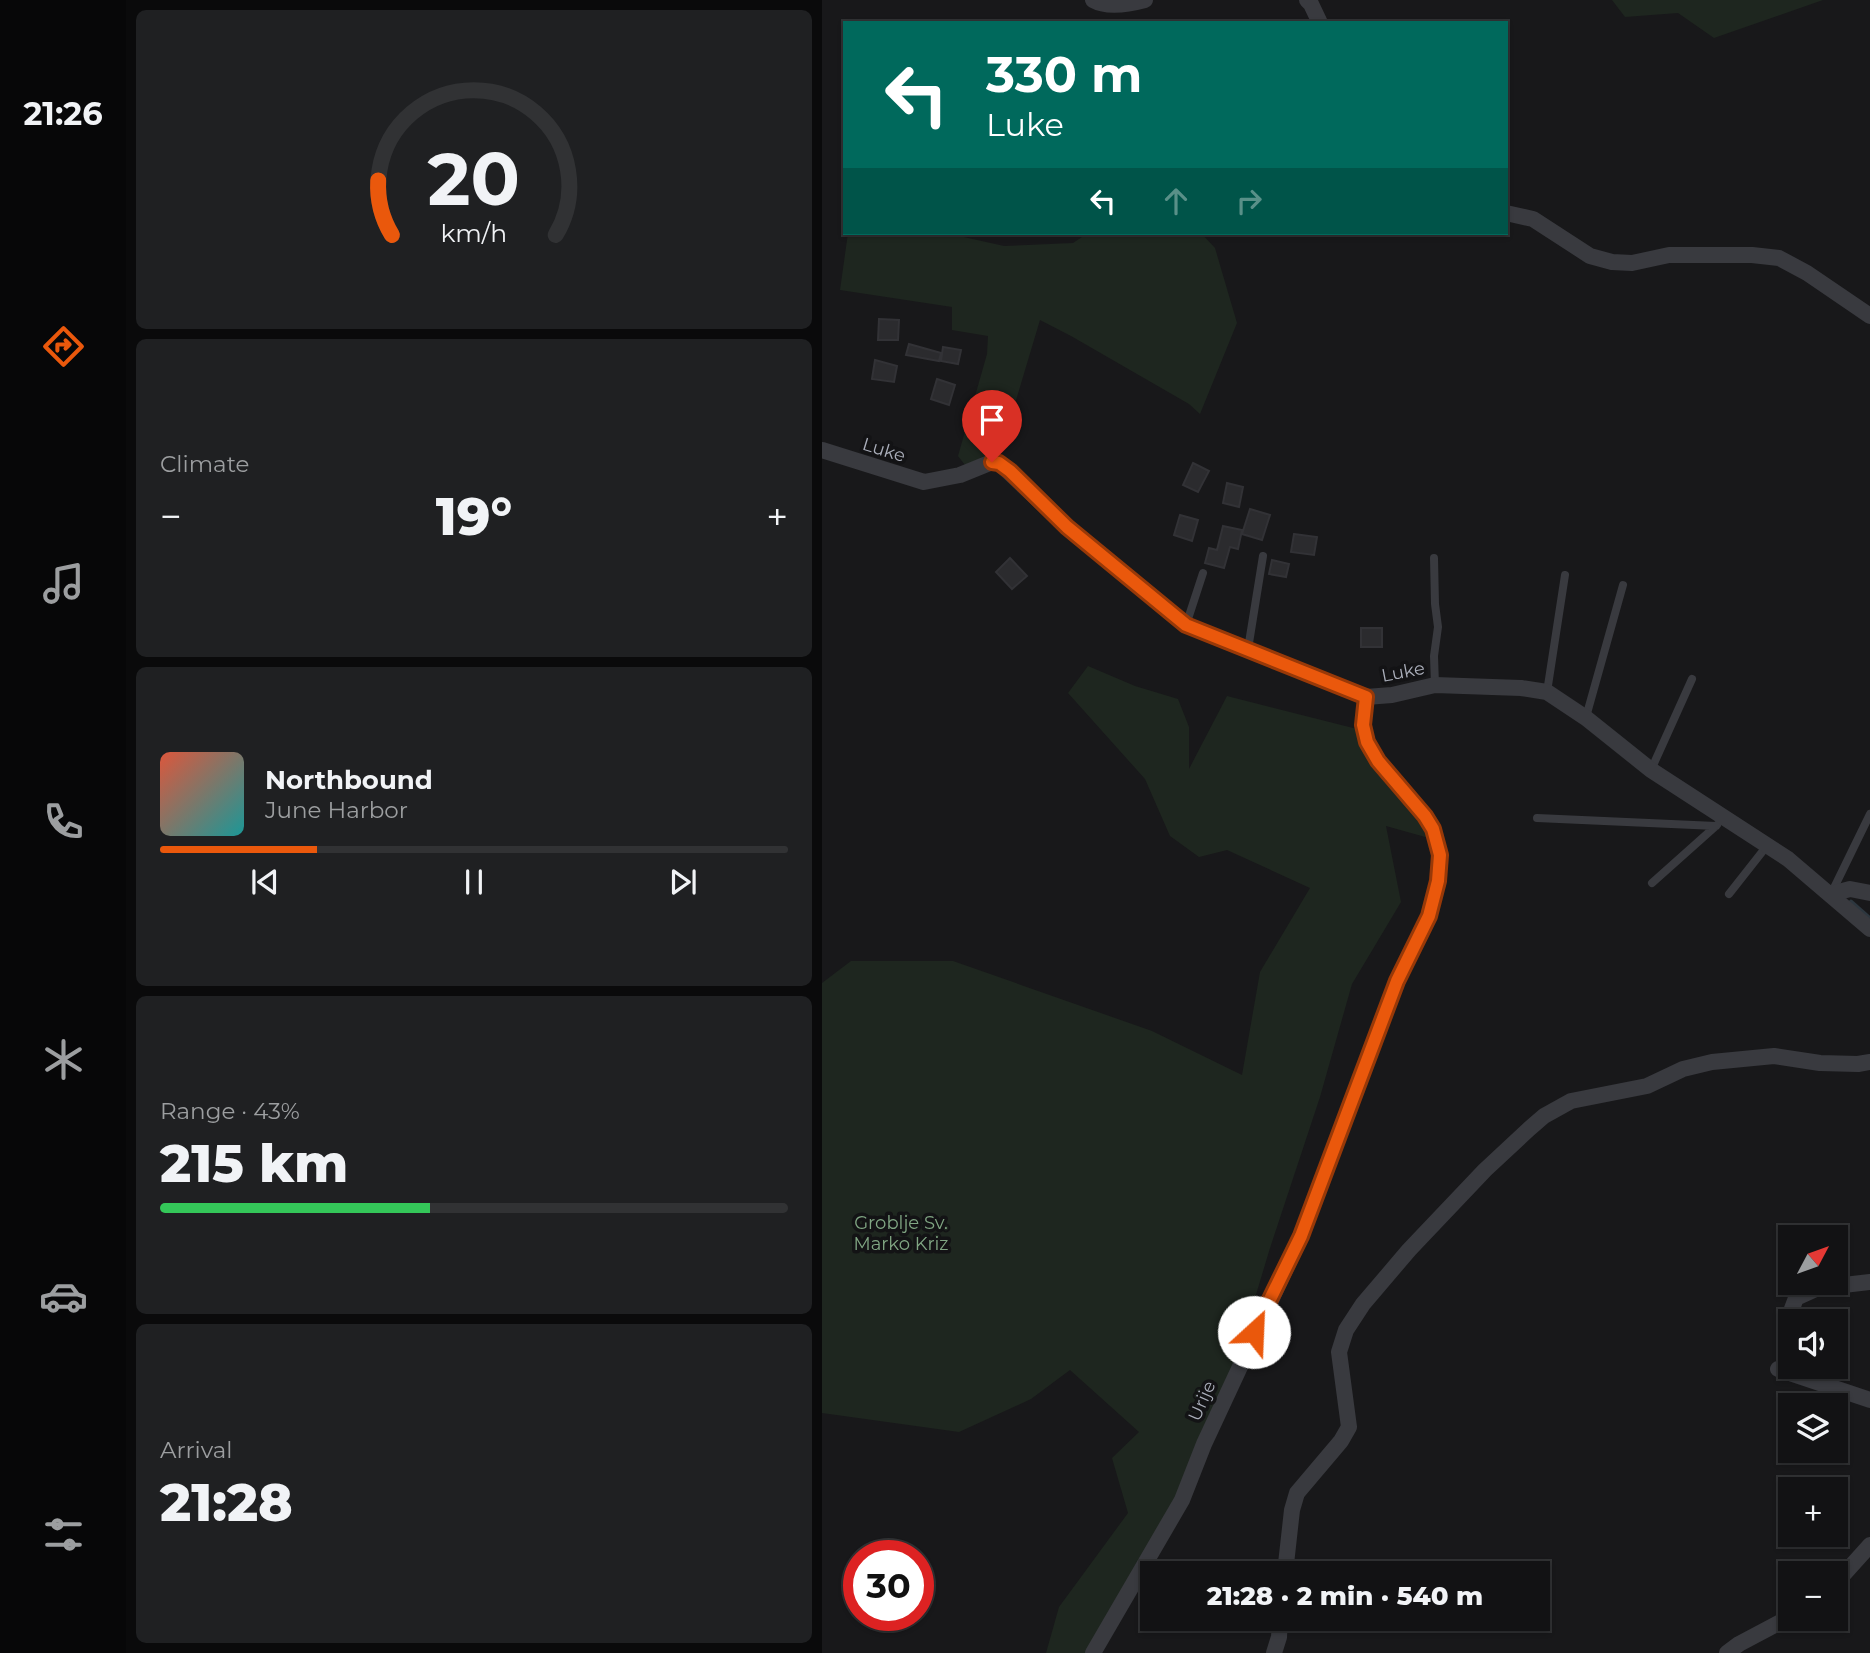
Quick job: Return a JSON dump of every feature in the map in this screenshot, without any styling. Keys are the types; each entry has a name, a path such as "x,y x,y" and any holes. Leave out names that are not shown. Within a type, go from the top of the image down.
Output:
{"street":[{"path":"1093,0 1100,4 1145,0"},
{"path":"1307,0 1319,21"},
{"path":"1508,213 1533,219 1590,256 1612,262 1632,263 1670,256 1752,254 1779,258 1807,273 1870,316"},
{"name":"Luke","path":"822,450 924,482 960,475 992,462 999,463 1067,527 1186,625 1366,697 1392,695 1435,685 1521,688 1547,692 1586,718 1720,822 1788,859 1870,929"},
{"name":"Urije","path":"1093,1653 1182,1500 1209,1432 1301,1236 1397,981 1429,916 1438,881 1440,855 1433,829 1378,761 1367,742 1363,725 1366,697"},
{"path":"1831,894 1850,889 1870,893"},
{"path":"1286,1561 1292,1510 1297,1493 1341,1441 1349,1427 1339,1352 1346,1330 1363,1304 1409,1250 1485,1170 1544,1116 1571,1101 1647,1086 1683,1069 1713,1062 1773,1056 1820,1063 1870,1062"},
{"path":"1792,1309 1796,1298 1818,1288 1870,1282"},
{"path":"1820,1379 1870,1400"},
{"path":"1848,1570 1870,1545"},
{"path":"1727,1653 1778,1623"},
{"path":"1274,1653 1279,1631"}],"lane":[{"path":"1247,650 1263,556"},
{"path":"1434,558 1438,627 1434,656 1435,685"},
{"path":"1186,625 1203,573"},
{"path":"1547,692 1565,575"},
{"path":"1586,718 1623,585"},
{"path":"1651,770 1692,679"},
{"path":"1831,894 1870,814"},
{"path":"1537,818 1720,822"},
{"path":"1652,883 1720,822"},
{"path":"1729,894 1766,847"}],"green space":[{"path":"1612,0 1823,0 1714,38 1678,13 1625,17"},
{"path":"848,235 955,235 1004,246 1073,243 1085,235 1203,235 1215,248 1237,323 1200,414 1189,404 1040,320 1011,417 996,454 965,465 958,456 987,354 988,336 952,330 952,307 840,290"},
{"name":"Groblje Sv. Marko Kriz","path":"1088,666 1135,686 1178,699 1189,727 1189,769 1227,696 1361,730 1436,840 1386,826 1401,902 1352,984 1320,1097 1270,1248 1216,1428 1090,1653 1046,1653 1059,1607 1128,1513 1112,1458 1139,1432 1070,1370 1031,1399 959,1432 822,1413 822,983 851,961 953,961 1152,1031 1242,1075 1260,972 1310,888 1227,850 1199,857 1170,836 1145,779 1068,693"}],"building":[{"path":"879,319 899,320 898,340 878,340"},
{"path":"909,344 941,353 939,361 906,355"},
{"path":"943,347 961,350 958,364 941,361"},
{"path":"875,360 897,366 894,382 872,379"},
{"path":"937,379 955,385 949,405 931,399"},
{"path":"1193,463 1209,471 1198,492 1183,485"},
{"path":"1227,483 1243,487 1239,507 1223,503"},
{"path":"1250,509 1270,515 1262,540 1242,534"},
{"path":"1180,515 1198,520 1192,541 1174,535"},
{"path":"1223,526 1242,530 1238,549 1230,547 1224,568 1205,563 1209,548 1217,550"},
{"path":"1294,534 1317,537 1314,555 1291,552"},
{"path":"1010,558 1027,576 1012,589 996,572"},
{"path":"1272,560 1289,564 1286,577 1269,574"},
{"path":"1361,628 1382,628 1382,647 1361,647"}],"waterway":[{"path":"1851,902 1868,917"}],"route":[{"path":"992,462 999,463 1010,471 1067,527 1186,625 1366,697 1363,725 1367,742 1378,761 1433,829 1440,855 1438,881 1429,916 1397,981 1301,1236 1254,1332"}]}
